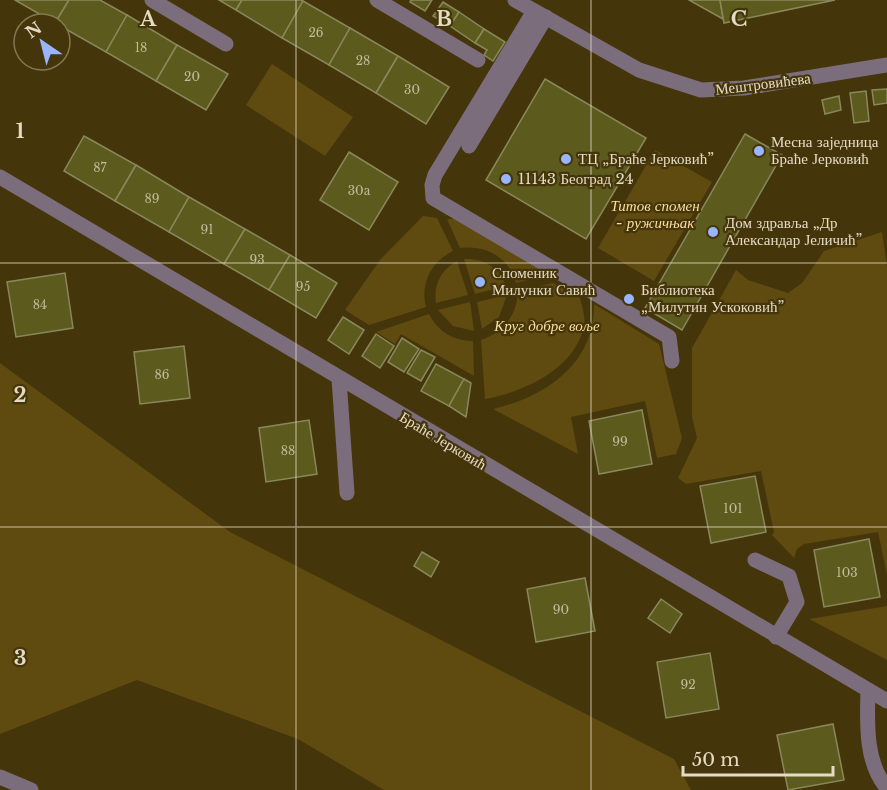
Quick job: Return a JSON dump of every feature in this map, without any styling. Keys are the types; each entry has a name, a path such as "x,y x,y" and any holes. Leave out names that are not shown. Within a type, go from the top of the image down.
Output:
{"street":[{"path":"152,0 226,44"},
{"path":"377,0 478,60"},
{"name":"Мештровићева","path":"515,0 639,70 701,90 744,88 887,65"},
{"path":"469,146 540,14"},
{"path":"540,14 440,166 432,185 433,198 669,337 672,361"},
{"name":"Браће Јерковић","path":"0,177 887,701"},
{"path":"339,379 347,493"},
{"path":"755,560 789,576 797,602 776,637"},
{"path":"868,690 871,754 876,775 887,788"},
{"path":"0,777 31,790"}],"green space":[{"path":"272,64 353,117 325,156 246,105"},
{"name":"Титов спомен - ружичњак","path":"655,150 712,182 654,281 598,248"},
{"path":"423,216 437,218 453,251 439,261 429,274 425,290 426,307 369,325 345,310 380,260"},
{"name":"Круг добре воље","path":"447,219 455,219 535,262 545,276 516,283 508,266 495,255 479,249 460,248"},
{"path":"882,232 887,266 887,575 878,532 804,544 797,549 794,558 772,535 774,532 761,471 686,484 678,478 697,438 692,417 692,348 736,270 748,280 788,293 802,283 824,251"},
{"name":"Круг добре воље","path":"464,259 478,260 490,265 503,279 506,286 475,294"},
{"name":"Круг добре воље","path":"457,261 468,295 436,303 435,296 439,279"},
{"name":"Круг добре воље","path":"553,283 580,298 584,312 584,326 579,341 570,355 546,376 516,391 485,399 481,340 489,337 508,322 515,308 518,291"},
{"name":"Круг добре воље","path":"507,295 499,317 482,329 477,302"},
{"name":"Круг добре воље","path":"470,302 474,331 453,326 438,310"},
{"path":"594,304 659,344 682,438 676,454 657,458 645,401 571,417 578,454 493,409 531,396 563,374 586,344 592,325"},
{"name":"Круг добре воље","path":"429,314 437,326 447,334 473,341 474,376 401,334 395,344 376,332"},
{"path":"0,363 230,532 674,759 691,790 384,790 298,739 137,680 0,734"},
{"path":"887,606 887,660 809,619"}],"building":[{"path":"15,0 69,0 62,12 36,12"},
{"path":"69,0 100,0 127,15 106,52 72,33 72,12 62,12"},
{"path":"219,0 242,0 236,10"},
{"path":"242,0 303,1 282,38 236,10"},
{"path":"411,0 432,0 425,11 410,2"},
{"path":"689,0 720,0 723,19"},
{"path":"720,0 835,0 724,23"},
{"path":"303,1 350,28 329,65 282,38"},
{"path":"443,2 459,12 450,26 433,16"},
{"path":"459,12 484,29 475,43 450,26"},
{"path":"127,15 177,45 156,81 106,52"},
{"path":"350,28 398,56 376,93 329,65"},
{"path":"484,29 505,42 493,61 484,55 487,50 475,43"},
{"path":"177,45 228,74 206,110 156,81"},
{"path":"398,56 449,87 426,124 376,93"},
{"name":"ТЦ „Браће Јерковић”","path":"545,79 646,138 586,239 486,180"},
{"path":"887,89 887,103 874,105 872,90"},
{"path":"866,91 869,121 854,123 850,93"},
{"path":"839,96 841,110 825,114 822,100"},
{"name":"Дом здравља „Др Александар Јеличић”","path":"745,134 782,155 682,330 645,308"},
{"path":"84,136 136,165 115,201 64,171"},
{"path":"349,152 398,182 369,230 320,200"},
{"path":"136,165 189,197 169,232 115,201"},
{"path":"189,197 245,229 224,264 169,232"},
{"path":"245,229 290,255 269,290 224,264"},
{"path":"290,255 337,283 316,318 269,290"},
{"path":"65,273 73,328 16,337 7,282"},
{"path":"343,317 364,330 349,354 328,340"},
{"path":"376,334 394,346 380,368 362,356"},
{"path":"402,338 419,349 404,372 388,362"},
{"path":"184,346 190,398 140,404 134,352"},
{"path":"421,350 435,357 421,381 407,373"},
{"path":"436,364 464,379 449,406 421,391"},
{"path":"464,379 471,383 466,417 449,406"},
{"path":"642,410 652,464 599,474 589,421"},
{"path":"309,420 317,474 266,482 259,428"},
{"path":"755,476 766,532 711,543 700,486"},
{"path":"869,539 880,597 824,607 814,550"},
{"path":"422,552 439,562 431,577 414,566"},
{"path":"585,578 595,631 536,642 527,589"},
{"path":"661,599 682,614 670,633 648,618"},
{"path":"710,653 719,709 666,718 657,662"},
{"path":"833,724 844,780 788,790 777,735"}],"place":[{"name":"Месна заједница Браће Јерковић","path":"759,151"},
{"name":"ТЦ „Браће Јерковић”","path":"566,159"},
{"name":"11143 Београд 24","path":"506,179"},
{"name":"Дом здравља „Др Александар Јеличић”","path":"713,232"},
{"name":"Споменик Милунки Савић","path":"480,282"},
{"name":"Библиотека „Милутин Ускоковић”","path":"629,299"}]}
